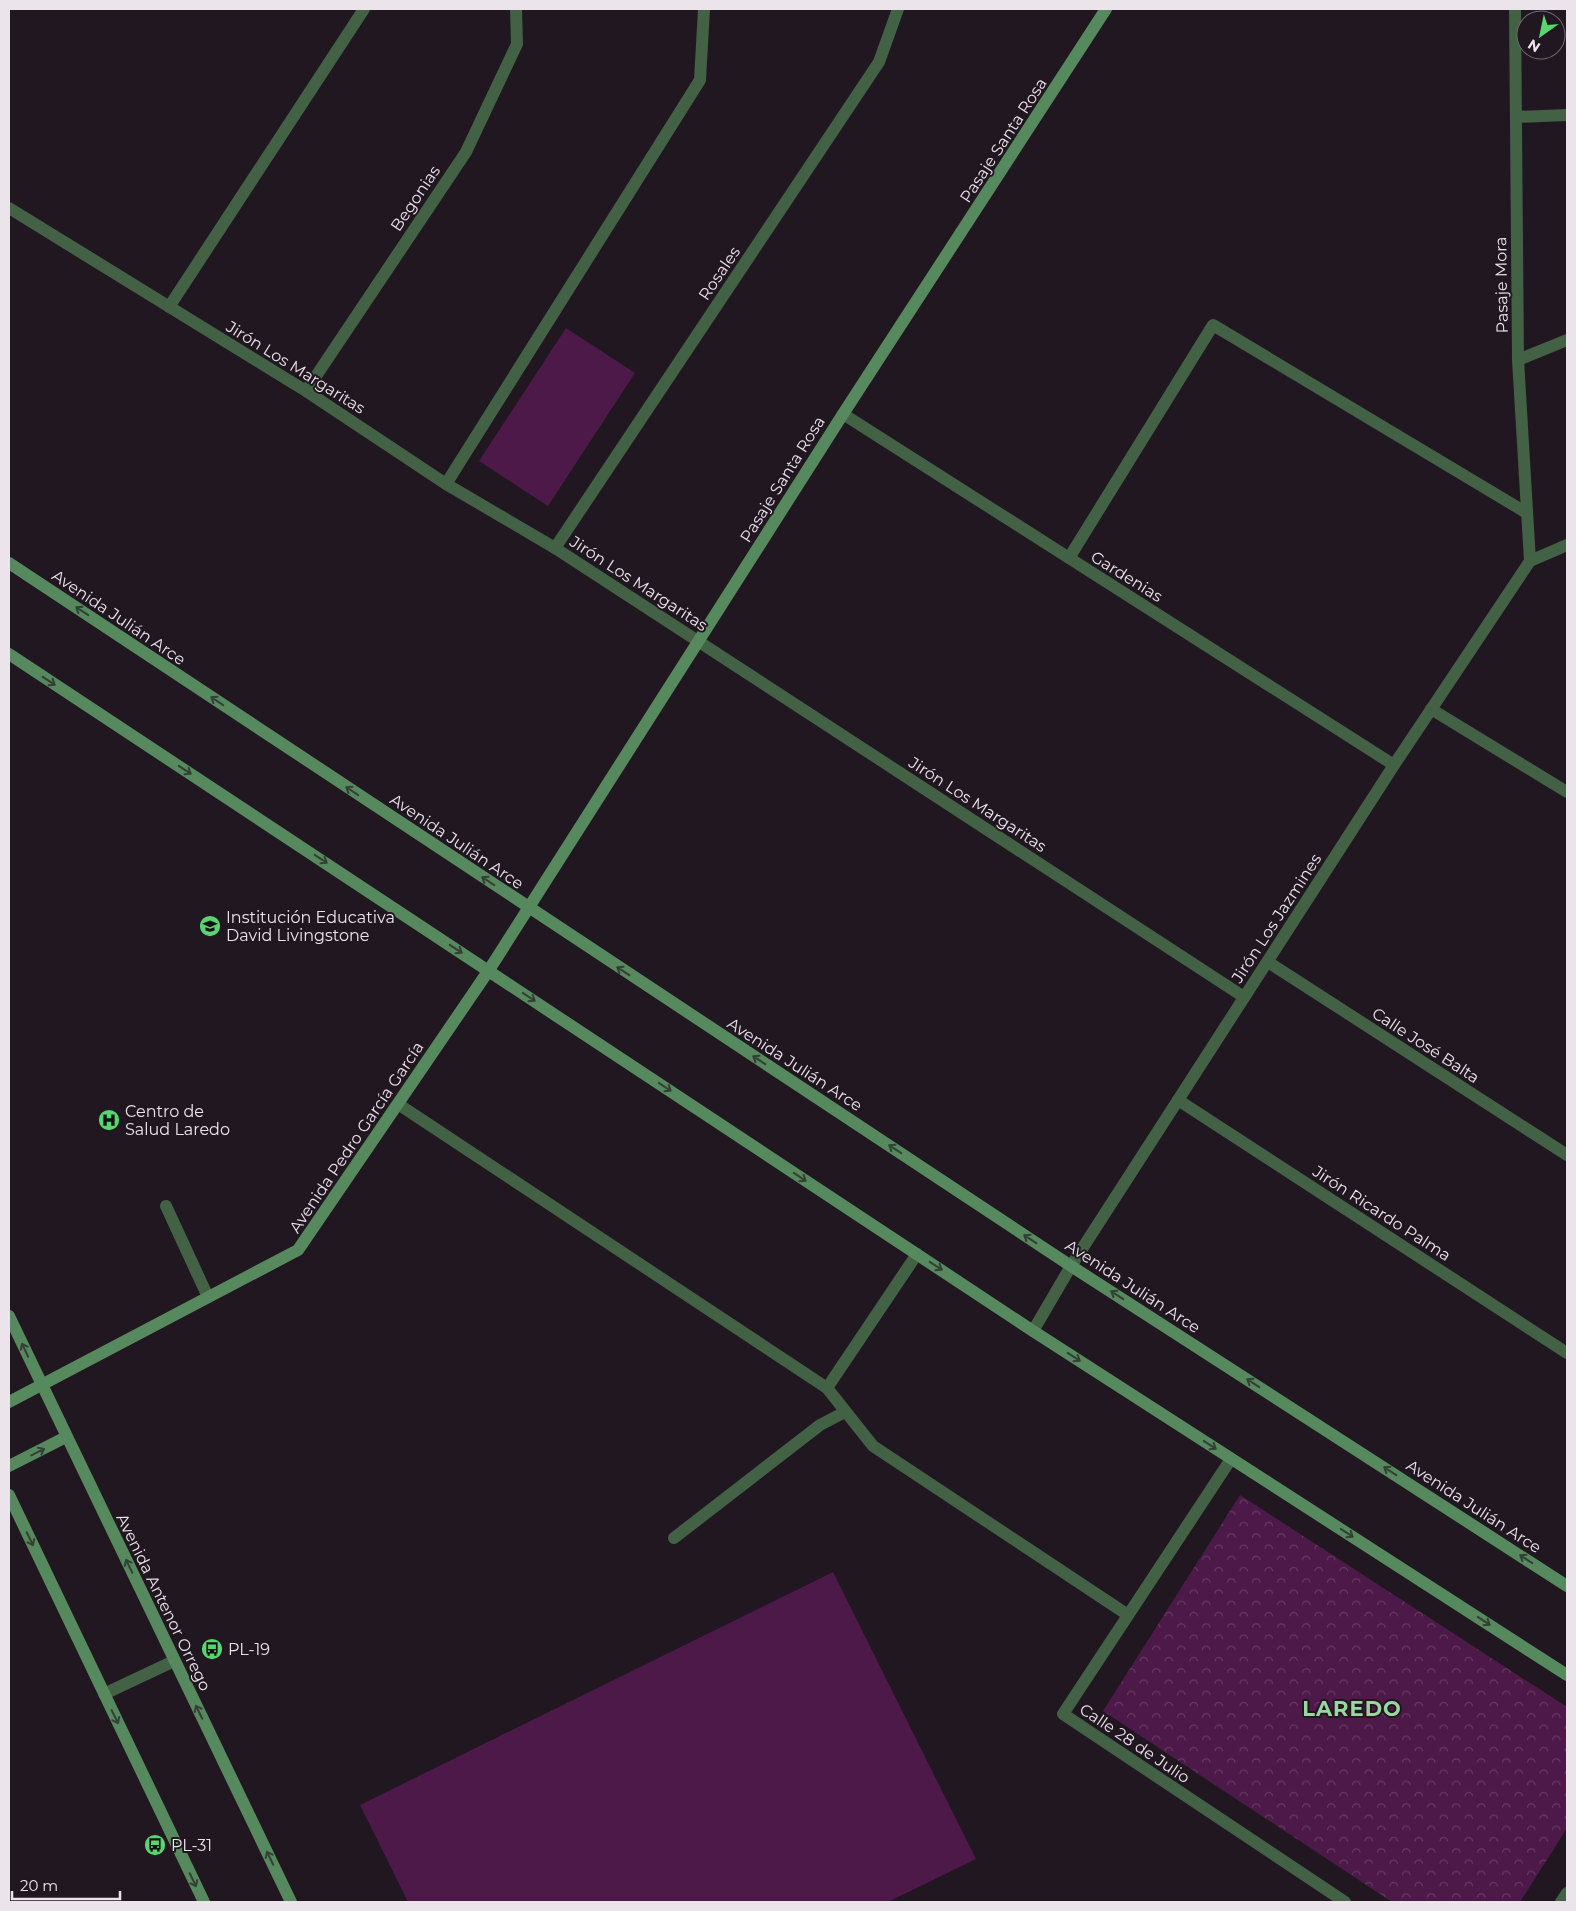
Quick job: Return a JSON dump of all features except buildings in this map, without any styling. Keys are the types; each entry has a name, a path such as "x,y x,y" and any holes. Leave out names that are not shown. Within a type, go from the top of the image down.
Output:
{"main road":[{"name":"Pasaje Santa Rosa","path":"489,970 843,414 1106,9"},
{"name":"Avenida Julián Arce","path":"9,563 1071,1266 1567,1586"},
{"path":"9,654 1033,1331 1567,1675"},
{"name":"Avenida Pedro García García","path":"9,1402 298,1250 489,970"},
{"name":"Avenida Antenor Orrego","path":"9,1316 291,1902"},
{"path":"9,1466 66,1437"},
{"path":"9,1495 204,1902"}],"street":[{"path":"169,307 364,9"},
{"name":"Begonias","path":"306,391 466,152 517,44 516,9"},
{"path":"446,484 700,80 704,9"},
{"name":"Rosales","path":"555,548 879,62 898,9"},
{"name":"Pasaje Mora","path":"1515,9 1518,360 1530,561"},
{"path":"1516,117 1567,115"},
{"name":"Jirón Los Margaritas","path":"9,208 306,391 446,484 555,548 1244,997"},
{"path":"1069,558 1213,325 1527,512"},
{"path":"1518,360 1567,340"},
{"name":"Gardenias","path":"843,414 1394,764"},
{"path":"1530,561 1567,545"},
{"name":"Jirón Los Jazmines","path":"1033,1331 1071,1266 1394,764 1530,561"},
{"path":"1431,709 1567,792"},
{"name":"Calle José Balta","path":"1268,962 1567,1156"},
{"name":"Jirón Ricardo Palma","path":"1178,1100 1567,1353"},
{"path":"398,1104 827,1388 873,1446 1128,1614"},
{"path":"166,1206 208,1297"},
{"path":"827,1388 917,1254"},
{"path":"674,1538 820,1424 846,1412"},
{"name":"Calle 28 de Julio","path":"1232,1459 1063,1714 1345,1902"},
{"path":"104,1694 174,1661"},
{"path":"1561,1902 1567,1893"}],"green space":[{"path":"566,328 635,373 548,506 479,461"},
{"path":"1240,1495 1567,1707 1567,1828 1520,1902 1392,1902 1103,1711"},
{"path":"833,1572 976,1859 888,1902 408,1902 360,1805"}],"place":[{"name":"Institución Educativa David Livingstone","path":"210,926"},
{"name":"Centro de Salud Laredo","path":"109,1120"},
{"name":"PL-19","path":"212,1649"},
{"name":"PL-31","path":"155,1845"}],"district":[{"name":"LAREDO","path":"1352,1709"}]}
